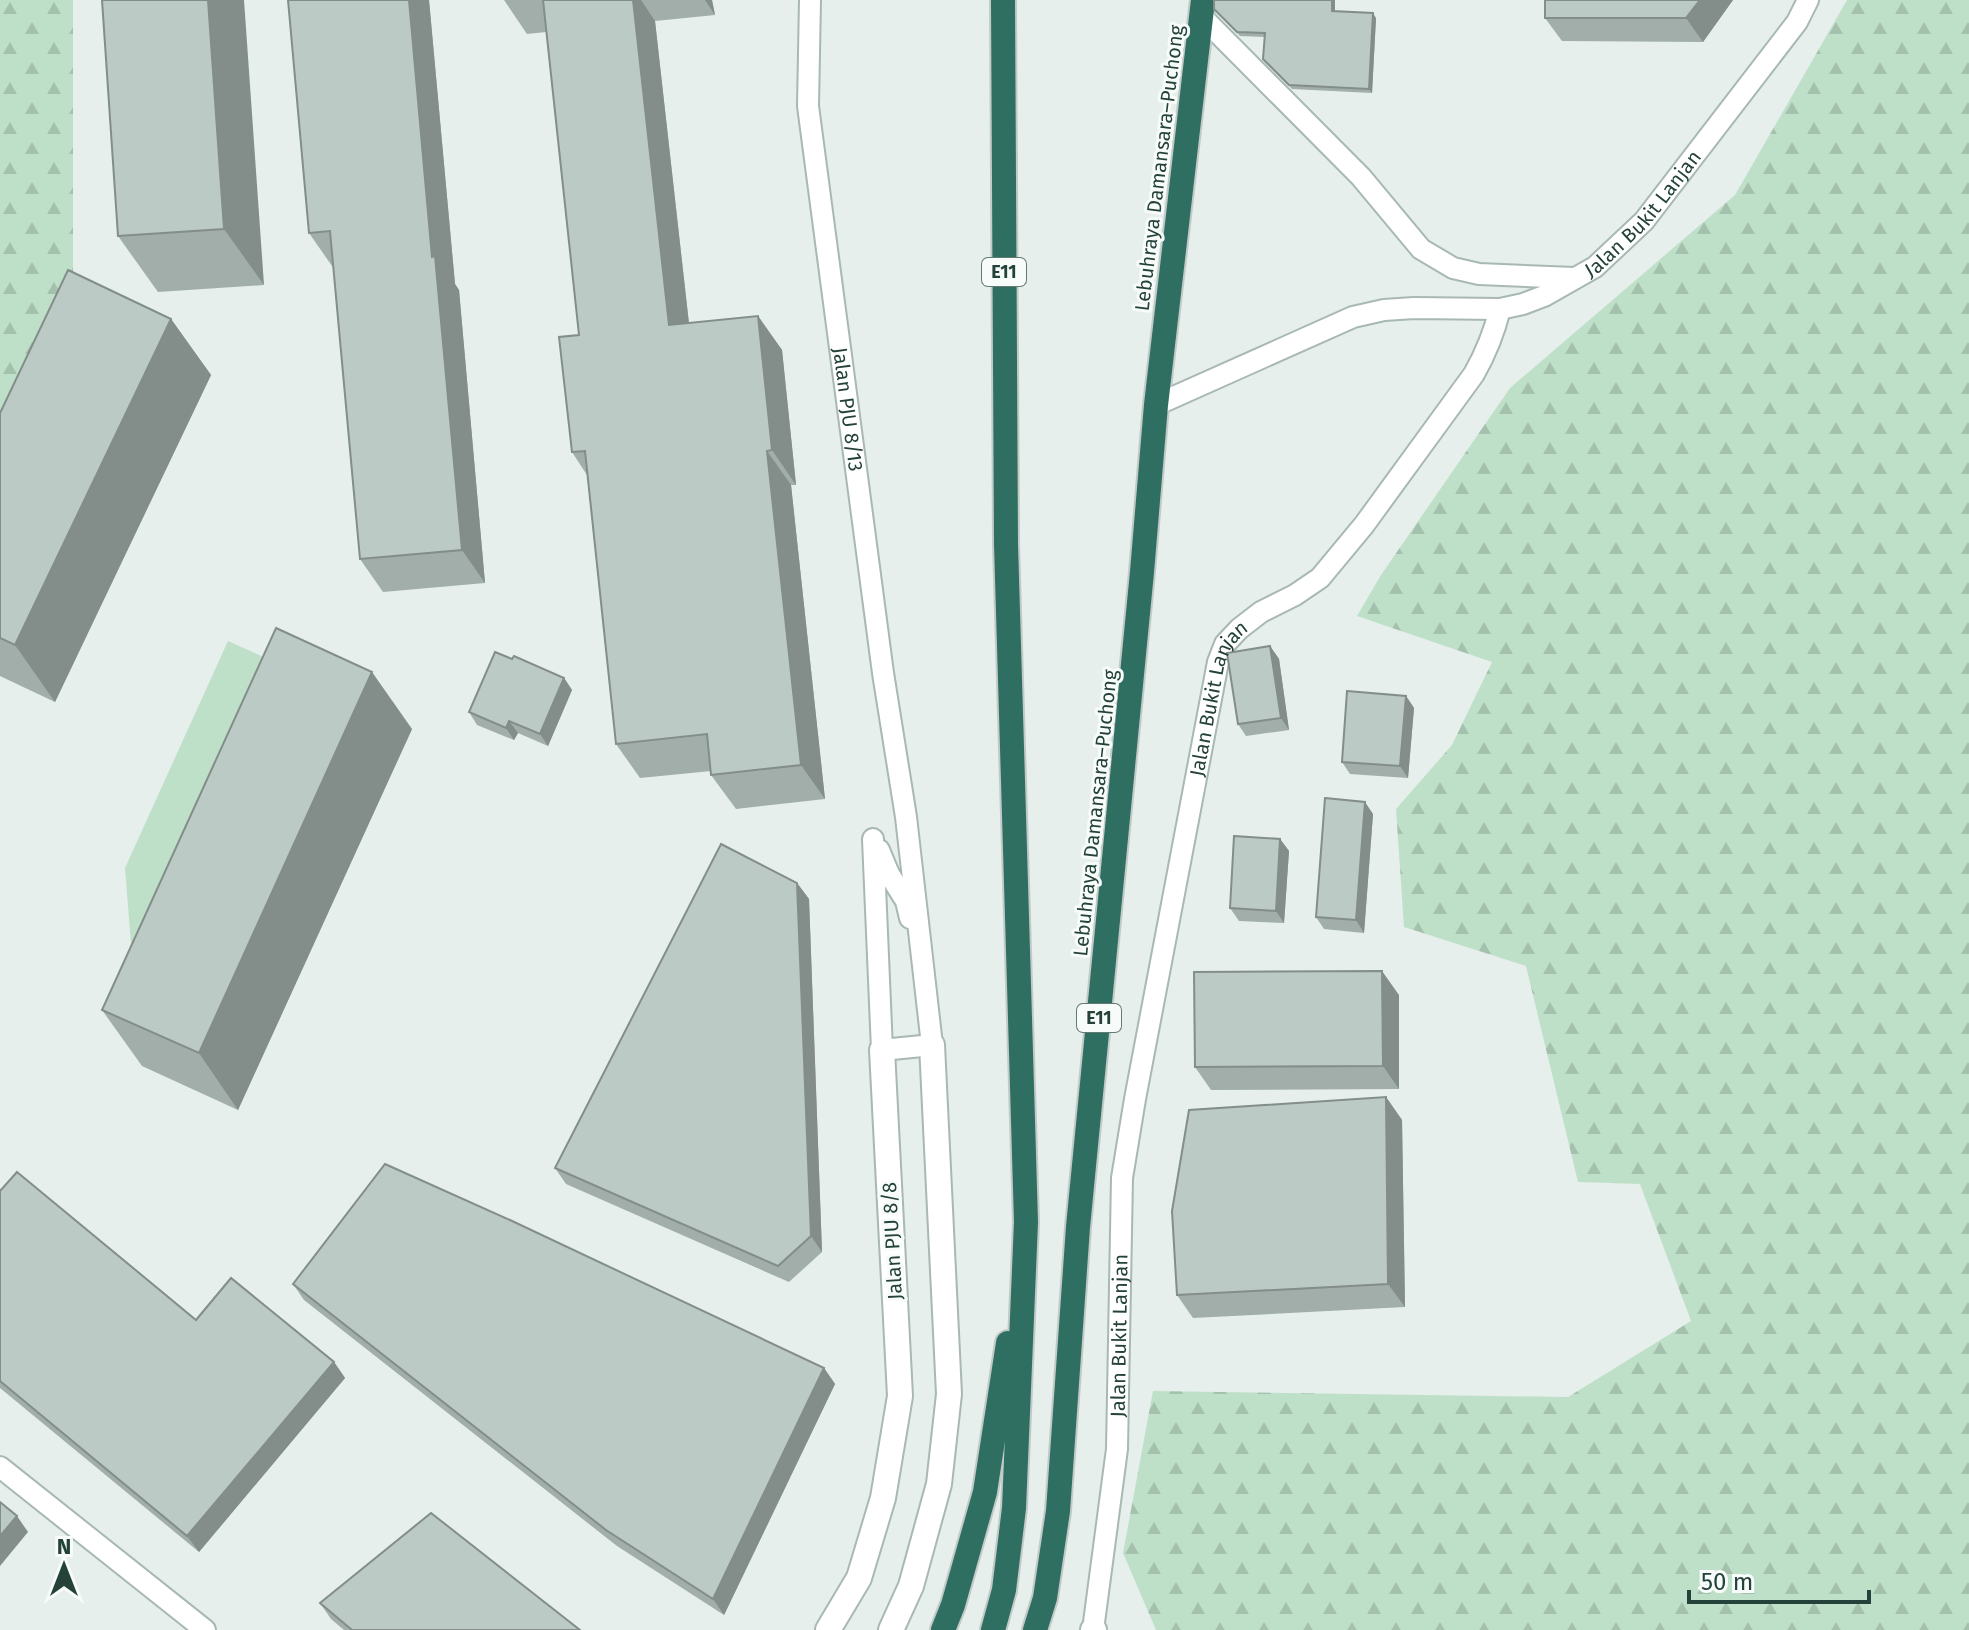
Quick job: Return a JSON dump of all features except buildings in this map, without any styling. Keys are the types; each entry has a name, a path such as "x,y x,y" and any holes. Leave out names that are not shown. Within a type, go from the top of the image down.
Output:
{"highway":[{"name":"E11","path":"993,1630 1004,1590 1014,1508 1026,1222 1006,544 1003,0"},
{"name":"Lebuhraya Damansara–Puchong","path":"1035,1630 1045,1598 1058,1511 1078,1227 1156,405 1202,8"},
{"path":"943,1630 985,1492 1026,1222"}],"street":[{"name":"Jalan PJU 8/13","path":"810,0 808,106 883,673 906,817 924,969"},
{"name":"Jalan Bukit Lanjan","path":"1093,1630 1117,1449 1122,1178 1218,662 1225,644 1261,612 1320,578 1364,525 1474,374 1487,352 1500,309 1544,296 1595,267 1644,221 1797,22 1808,0"},
{"path":"1202,8 1361,177 1421,249 1453,268 1479,274 1577,278"},
{"path":"1156,405 1353,317 1384,310 1414,308 1500,309"},
{"path":"877,926 893,854 906,817"},
{"name":"Jalan PJU 8/8","path":"828,1630 859,1578 883,1498 900,1396 873,839 889,874"},
{"path":"889,874 906,901 924,969 932,1045 949,1394 939,1484 911,1586 891,1630"},
{"path":"882,1050 932,1045"},
{"path":"0,1467 205,1630"}],"green space":[{"path":"0,0 73,0 73,273 0,430"},
{"path":"1847,0 1969,0 1969,1630 1156,1630 1123,1553 1153,1391 1568,1397 1691,1321 1640,1184 1578,1182 1526,966 1404,927 1396,809 1452,745 1492,662 1357,616 1381,575 1510,388 1735,195"},
{"path":"228,641 299,673 138,1032 125,868"}]}
